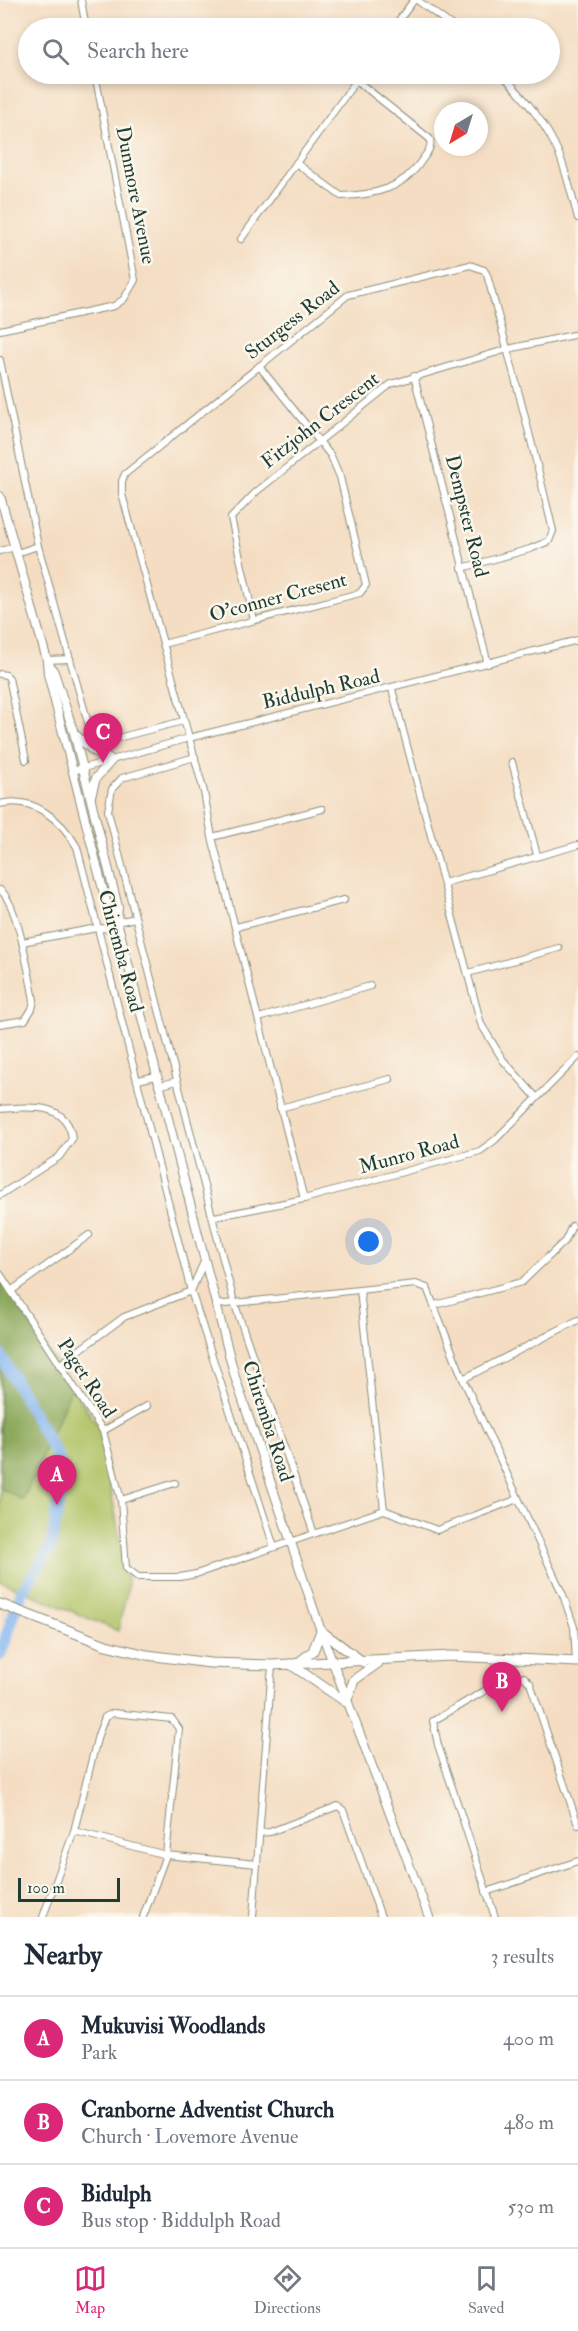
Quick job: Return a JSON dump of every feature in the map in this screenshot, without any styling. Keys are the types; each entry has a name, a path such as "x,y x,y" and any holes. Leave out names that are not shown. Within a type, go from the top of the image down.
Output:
{"main road":[{"name":"Chiremba Road","path":"0,496 47,660 108,909 118,925"},
{"name":"Chiremba Road","path":"47,660 54,672 74,734 91,797 118,907 118,925 203,1264 235,1377 346,1702 429,1917"},
{"path":"74,734 93,752 112,760 96,778 91,797"},
{"path":"1,1604 22,1615 106,1645 147,1655 210,1663 272,1665 450,1656 577,1662"},
{"path":"294,1664 313,1652 321,1631 363,1662"},
{"path":"294,1664 346,1702 354,1680 381,1661"}],"street":[{"path":"81,0 84,18"},
{"path":"401,18 416,0 441,18"},
{"name":"Dunmore Avenue","path":"0,330 114,306 124,299 135,279 98,84"},
{"path":"241,239 353,84"},
{"path":"296,163 341,196 392,187 412,175 429,149 430,139 361,84"},
{"path":"510,84 536,114 550,136 559,154 578,218"},
{"name":"Sturgess Road","path":"304,1199 212,837 195,757 183,721 122,494 122,481 126,474 348,295 470,265 484,270 487,275 508,349 553,531 549,541 530,549 462,568"},
{"name":"Fitzjohn Crescent","path":"254,620 231,518 256,492 391,384 508,349 578,334"},
{"path":"0,360 39,546 86,721 96,735 110,740 183,721"},
{"name":"O'conner Cresent","path":"163,644 360,593 366,585 340,477 331,456 259,366"},
{"name":"Dempster Road","path":"414,376 488,664"},
{"path":"0,550 39,546"},
{"name":"Biddulph Road","path":"73,771 189,738 392,689 578,640"},
{"path":"47,660 70,658"},
{"path":"0,674 9,678 26,760"},
{"path":"392,689 478,1016 493,1047 537,1097"},
{"path":"195,757 122,778 112,789 108,811 234,1302 314,1534"},
{"path":"512,762 537,855"},
{"name":"Chiremba Road","path":"0,804 20,801 35,807 63,826 77,847 191,1292 274,1547"},
{"path":"212,837 322,809"},
{"path":"444,883 578,844"},
{"path":"0,890 8,899 22,942 34,1000 32,1009 25,1020 0,1024"},
{"path":"236,927 344,900"},
{"path":"22,942 118,925 135,918"},
{"path":"468,973 559,948"},
{"path":"259,1018 370,986"},
{"name":"Munro Road","path":"214,1217 304,1199 480,1151 495,1140 578,1057"},
{"path":"138,1080 156,1076"},
{"path":"280,1108 390,1079"},
{"path":"158,1086 177,1081"},
{"path":"0,1109 45,1107 53,1110 72,1132 72,1139 58,1157 0,1196"},
{"path":"435,1305 522,1282 565,1241 572,1226"},
{"path":"11,1291 89,1235"},
{"path":"59,1365 124,1317 191,1292 203,1264"},
{"name":"Paget Road","path":"0,1274 102,1431 121,1500 124,1561 128,1571 138,1577 180,1577 274,1547"},
{"path":"215,1305 420,1284 427,1288 463,1379 576,1626 577,1662"},
{"path":"360,1290 384,1510"},
{"path":"463,1379 578,1320"},
{"path":"102,1431 147,1406"},
{"path":"121,1500 175,1483"},
{"path":"274,1547 384,1510 437,1530 518,1499"},
{"path":"253,1917 272,1665"},
{"path":"495,1917 438,1745 433,1721 510,1676 521,1675 530,1683 576,1813 578,1825"},
{"path":"43,1917 74,1831 98,1735 105,1717 113,1713 172,1719 178,1724 166,1855 143,1917"},
{"path":"260,1833 270,1832 338,1806 343,1810 381,1917"},
{"path":"74,1831 166,1855 257,1864"},
{"path":"486,1892 578,1861"}],"green space":[{"path":"0,1279 100,1429 128,1586 118,1631 0,1581"},
{"path":"0,1279 72,1387 23,1500 0,1488"}],"waterway":[{"path":"0,1354 59,1460 61,1489 51,1547 22,1591 0,1655"}],"place":[{"name":"Bidulph","path":"103,763"},
{"name":"Mukuvisi Woodlands","path":"57,1505"},
{"name":"Cranborne Adventist Church","path":"502,1712"}]}
